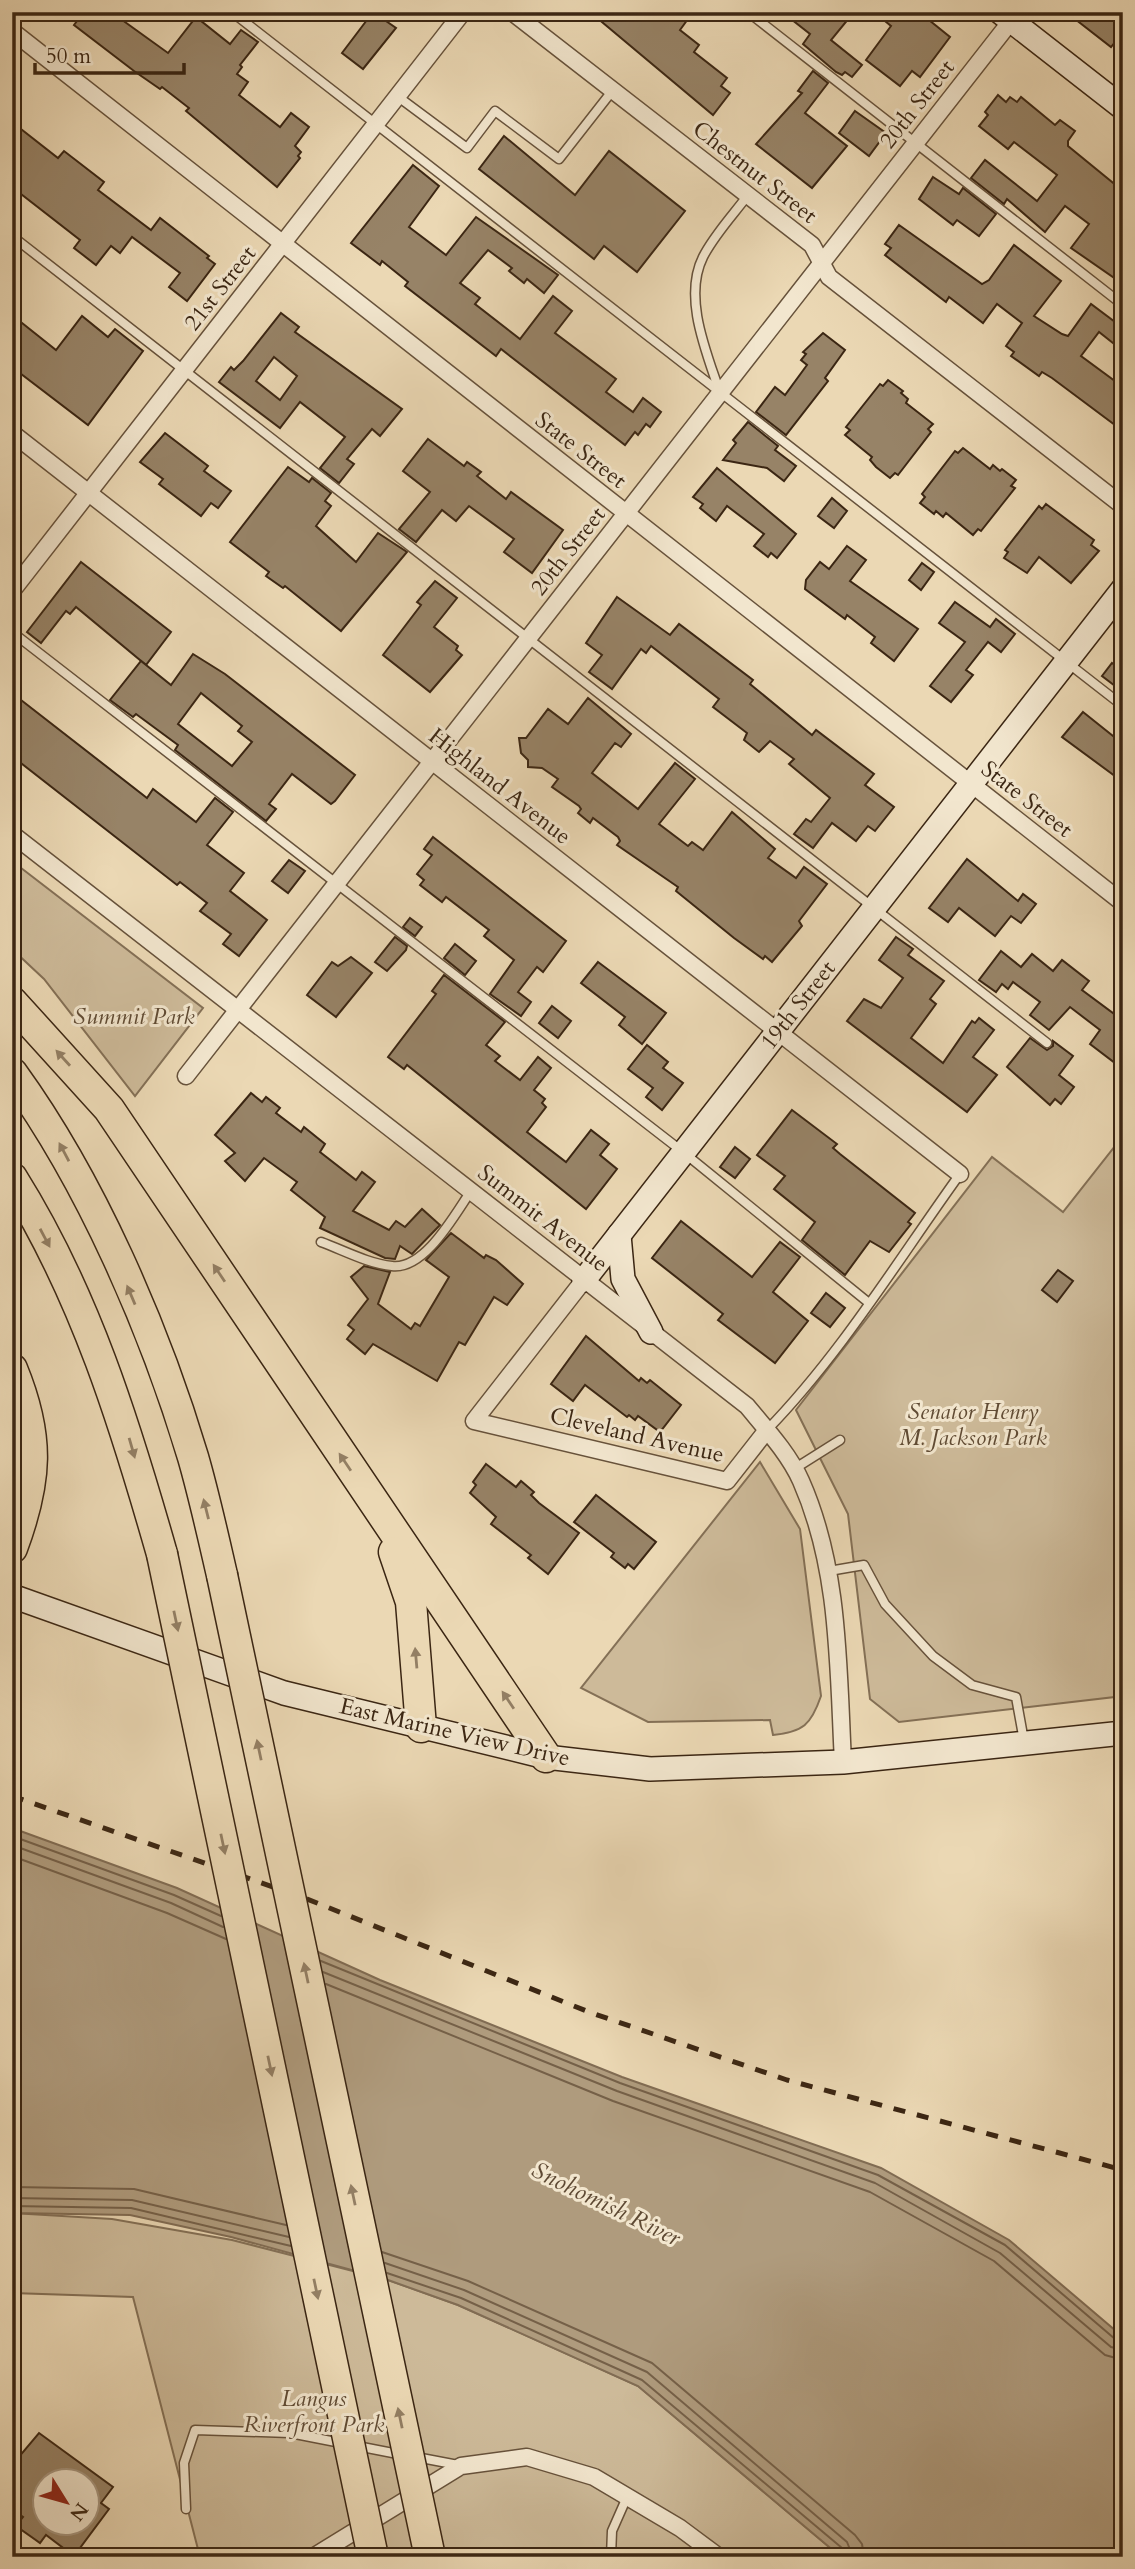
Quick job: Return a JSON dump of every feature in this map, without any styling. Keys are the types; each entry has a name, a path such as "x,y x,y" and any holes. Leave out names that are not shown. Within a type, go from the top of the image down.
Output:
{"highway":[{"path":"12,1002 109,1109 546,1757"},
{"path":"12,1073 47,1121 96,1212 152,1343 193,1457 222,1575 430,2557"},
{"path":"12,1178 74,1293 128,1432 162,1554 373,2557"},
{"path":"12,1370 24,1398 32,1434 34,1466 27,1508 12,1548"},
{"path":"383,1518 411,1602 421,1727"}],"main road":[{"path":"1010,15 1123,108"},
{"name":"19th Street","path":"584,1280 1123,589"},
{"path":"619,1235 623,1279 651,1332"},
{"name":"East Marine View Drive","path":"12,1596 284,1693 546,1757 650,1769 843,1762 1123,1733"}],"street":[{"name":"21st Street","path":"12,591 463,12"},
{"name":"Chestnut Street","path":"512,12 812,245 829,277 1123,506"},
{"name":"20th Street","path":"186,1076 916,141 1010,15"},
{"name":"State Street","path":"12,31 1123,903"},
{"name":"Highland Avenue","path":"12,433 960,1174"},
{"name":"Summit Avenue","path":"12,834 747,1406 794,1469 818,1528 835,1609 843,1762"},
{"name":"19th Street","path":"474,1421 584,1280"},
{"name":"Cleveland Avenue","path":"474,1421 727,1481 767,1430"},
{"path":"313,2557 461,2466 527,2457 594,2477 680,2528 719,2557"}],"lane":[{"path":"232,12 1123,706"},
{"path":"748,12 1123,305"},
{"path":"397,96 467,148 495,111 559,159 613,90"},
{"path":"719,392 704,344 696,277 704,256 748,195"},
{"path":"12,236 183,372 1047,1043"},
{"path":"12,632 336,886 683,1152 869,1303"},
{"path":"767,1430 793,1404 869,1303 960,1174"},
{"path":"321,1242 393,1267 409,1264 421,1258 471,1191"},
{"path":"794,1469 840,1440"},
{"path":"829,1572 864,1565 886,1604 933,1656 972,1685 1016,1697 1025,1743"},
{"path":"186,2509 184,2463 195,2430 290,2433 461,2466"},
{"path":"611,2557 612,2530 627,2497"}],"green space":[{"name":"Summit Park","path":"12,861 203,1008 135,1096 44,979 12,949"},
{"name":"Senator Henry M. Jackson Park","path":"1123,1136 1123,1696 899,1722 870,1699 848,1514 796,1410 992,1157 1063,1212"},
{"path":"760,1462 800,1529 821,1696 814,1714 799,1729 773,1735 770,1720 648,1722 581,1688"},
{"name":"Langus Riverfront Park","path":"12,2213 112,2219 232,2240 388,2280 458,2305 638,2386 841,2557 200,2557 133,2297 12,2293"}],"water":[{"name":"Snohomish River","path":"12,1828 177,1888 380,1980 622,2077 881,2168 1009,2240 1123,2337 1123,2557 841,2557 638,2386 458,2305 388,2280 231,2237 130,2215 12,2213"}],"building":[{"path":"65,12 111,12 168,53 196,17 230,44 241,30 258,42 240,65 242,67 237,74 248,82 239,95 280,127 291,113 309,127 295,146 301,152 298,156 300,158 277,187 186,111 189,108 162,87 160,89 134,71 74,25 77,21"},
{"path":"373,12 396,28 363,69 342,53"},
{"path":"590,12 693,12 680,30 699,45 694,52 727,78 721,86 730,93 713,115"},
{"path":"782,12 854,12 831,40 862,65 852,77 845,72 842,75 836,72 803,44 810,34"},
{"path":"874,12 919,12 950,37 920,77 912,71 900,86 866,60 891,26"},
{"path":"1066,12 1107,12 1123,25 1123,32 1111,47"},
{"path":"813,71 828,83 805,113 847,146 812,188 756,144 802,93 798,91"},
{"path":"998,95 1006,102 1010,97 1017,102 1021,97 1055,125 1060,120 1075,131 1068,141 1068,146 1123,191 1123,284 1071,248 1089,224 1065,206 1045,232 1007,199 1004,204 971,178 985,160 1037,201 1057,175 1014,142 1008,149 979,126 988,115 985,112"},
{"path":"855,111 886,133 869,156 839,133"},
{"path":"12,122 58,158 64,151 104,182 98,190 151,230 160,218 209,256 207,258 215,264 187,301 169,287 180,273 132,237 120,253 111,246 96,265 74,248 80,240 12,187"},
{"path":"504,136 575,195 609,151 685,211 637,272 604,246 594,259 479,169"},
{"path":"413,165 439,186 409,227 446,255 476,217 558,275 544,293 527,279 524,283 509,271 512,268 488,250 460,283 480,298 475,304 520,339 553,296 572,311 555,333 616,379 606,392 633,412 643,398 661,412 650,427 646,424 638,435 635,432 625,445 501,349 496,356 405,286 408,282 382,261 380,265 351,243"},
{"path":"933,177 959,194 963,188 996,214 979,236 957,220 953,225 919,199"},
{"path":"899,225 982,284 989,280 1014,245 1061,281 1034,316 1062,334 1068,336 1091,304 1123,328 1123,351 1099,332 1081,356 1123,387 1123,431 1052,378 1042,372 1039,376 1011,356 1014,352 1006,346 1022,323 997,304 983,323 949,297 946,302 885,255 891,248 885,244"},
{"path":"281,313 299,327 295,332 402,409 380,436 372,429 347,459 354,464 339,483 320,468 345,437 300,402 280,428 219,382 231,367 234,370","holes":["274,357 297,376 280,400 256,381"]},
{"path":"12,315 56,350 82,316 108,337 115,329 143,351 88,425 12,367"},
{"path":"823,333 845,350 825,378 828,381 786,435 756,412 775,387 785,395 807,365 801,360 806,354 803,352"},
{"path":"888,380 903,391 901,393 908,399 906,403 933,424 928,429 931,432 898,475 895,473 890,478 870,460 872,457 845,435 850,430 846,427 880,384 883,386"},
{"path":"748,422 778,446 775,450 796,466 784,481 767,468 723,460 736,443 733,440"},
{"path":"165,433 208,466 204,471 231,491 218,508 211,503 201,516 159,484 163,479 140,462"},
{"path":"428,439 464,466 467,462 481,472 477,476 506,499 511,492 563,530 532,573 504,552 514,539 469,506 456,521 442,510 416,542 399,529 430,492 403,471"},
{"path":"963,448 990,469 993,465 1016,480 1011,486 1015,488 981,531 978,529 973,535 946,513 943,517 936,511 934,514 920,503 925,497 922,494 955,451 958,453"},
{"path":"288,467 309,482 312,478 331,493 325,501 331,506 316,526 356,562 378,533 407,552 341,631 285,586 283,588 266,576 269,572 230,542"},
{"path":"717,468 796,534 777,558 771,553 768,557 754,546 764,534 727,506 716,521 700,508 703,504 693,497"},
{"path":"832,498 847,511 834,528 818,516"},
{"path":"1046,504 1094,540 1091,545 1099,551 1071,583 1039,557 1027,573 1004,558 1008,552 1005,550 1039,506 1042,509"},
{"path":"847,546 866,560 850,581 918,629 894,661 871,643 875,637 847,615 845,619 805,589 806,580 820,562 829,569"},
{"path":"81,562 171,632 146,665 76,607 70,614 66,611 41,643 27,632"},
{"path":"922,563 934,572 921,590 909,580"},
{"path":"435,581 457,598 434,627 458,646 456,650 462,655 430,692 383,655 421,605 417,602"},
{"path":"617,597 670,635 679,624 753,680 750,684 812,735 816,730 874,774 865,785 894,807 875,831 868,826 856,841 832,823 813,848 794,834 806,819 811,822 830,798 789,764 794,759 770,741 759,752 744,740 747,733 713,707 719,699 651,646 646,653 641,649 612,689 589,672 602,655 586,643"},
{"path":"955,602 990,627 996,619 1015,634 1001,652 988,642 966,670 973,675 951,702 930,686 965,642 939,623"},
{"path":"193,654 225,674 355,775 331,804 292,774 269,804 276,809 266,821 175,750 178,745 136,714 133,717 110,700 141,661 171,685","holes":["201,693 242,726 238,731 252,742 232,766 178,724"]},
{"path":"1112,663 1123,671 1123,692 1102,676"},
{"path":"12,693 147,798 153,789 196,822 215,798 233,812 207,845 244,873 230,891 267,920 239,956 223,944 231,934 200,911 207,903 180,882 177,885 17,760 12,760"},
{"path":"588,698 631,734 621,747 615,743 592,773 638,809 675,763 695,779 659,824 688,846 692,842 703,850 732,812 775,849 768,858 796,878 804,867 827,884 799,921 802,926 772,962 765,956 763,959 734,938 676,891 678,887 617,845 620,841 618,837 593,818 590,823 578,813 581,809 579,806 552,787 558,779 542,768 528,767 528,760 521,753 519,738 526,738 548,709 568,724"},
{"path":"1083,712 1123,744 1123,782 1062,737"},
{"path":"433,837 566,941 543,972 537,967 518,992 531,1002 521,1016 490,994 514,960 484,936 489,930 446,897 442,902 420,885 424,880 417,874 432,855 424,849"},
{"path":"967,859 1018,901 1023,894 1036,904 1021,923 1011,916 995,936 959,908 948,922 929,908"},
{"path":"289,860 305,871 288,893 272,881"},
{"path":"410,918 422,927 415,936 403,927"},
{"path":"395,937 407,946 387,971 375,962"},
{"path":"896,937 913,949 908,955 944,981 930,999 936,1004 911,1038 943,1063 972,1021 975,1023 979,1018 994,1030 973,1057 997,1075 967,1112 847,1021 864,999 881,1008 903,978 879,960"},
{"path":"455,944 476,961 465,975 444,958"},
{"path":"1001,951 1021,967 1032,954 1053,971 1062,960 1089,981 1082,990 1113,1013 1123,1000 1123,1053 1115,1063 1090,1044 1100,1030 1070,1007 1049,1030 1030,1015 1040,1002 1013,982 1008,989 1002,984 996,992 979,980"},
{"path":"351,957 372,973 336,1017 307,995 332,962 338,966"},
{"path":"598,962 666,1013 642,1044 619,1025 625,1017 581,983"},
{"path":"444,975 505,1022 486,1045 500,1056 495,1061 520,1080 538,1057 551,1068 534,1090 545,1099 542,1103 546,1107 527,1132 566,1162 591,1130 609,1144 600,1155 617,1169 586,1209 407,1065 404,1069 388,1057 436,994 432,991"},
{"path":"552,1006 571,1021 558,1038 539,1023"},
{"path":"1030,1038 1047,1050 1053,1046 1053,1041 1073,1056 1059,1075 1074,1087 1061,1104 1055,1099 1050,1105 1007,1067"},
{"path":"647,1045 668,1062 663,1068 683,1083 662,1110 646,1097 653,1088 628,1069"},
{"path":"251,1093 262,1102 266,1097 280,1108 276,1113 301,1132 304,1127 325,1144 320,1152 356,1180 362,1172 375,1182 353,1211 389,1230 396,1221 405,1227 422,1209 440,1225 412,1254 400,1246 395,1259 385,1258 320,1228 325,1217 291,1190 297,1182 264,1158 245,1181 225,1161 235,1153 215,1135"},
{"path":"792,1110 837,1144 833,1148 840,1154 915,1213 908,1222 911,1224 889,1252 870,1241 845,1275 802,1240 815,1222 774,1189 785,1176 757,1155"},
{"path":"735,1147 750,1159 735,1178 720,1167"},
{"path":"681,1221 752,1277 780,1242 800,1257 773,1292 808,1321 775,1363 718,1320 723,1314 652,1258"},
{"path":"451,1233 484,1258 486,1255 496,1260 523,1284 507,1305 494,1297 465,1345 459,1342 437,1381 373,1344 365,1354 347,1339 354,1330 348,1325 368,1299 351,1277 364,1266 390,1272 378,1304 411,1329 415,1323 420,1326 449,1277 426,1260"},
{"path":"1058,1270 1073,1281 1057,1302 1042,1290"},
{"path":"826,1293 845,1308 830,1327 811,1313"},
{"path":"586,1336 639,1381 641,1378 647,1383 650,1380 681,1405 660,1432 638,1416 635,1420 629,1415 627,1417 585,1385 573,1401 551,1384"},
{"path":"486,1464 516,1487 521,1481 534,1492 531,1495 539,1503 579,1533 548,1574 528,1558 531,1555 491,1524 496,1517 470,1493 476,1485 473,1482"},
{"path":"596,1495 656,1542 634,1569 628,1564 625,1568 611,1557 614,1553 574,1522"},
{"path":"39,2433 87,2468 32,2468 32,2537 16,2526 23,2517 12,2509 12,2465"},
{"path":"102,2479 113,2487 102,2502"},
{"path":"102,2504 109,2509 102,2518"},
{"path":"50,2538 87,2538 74,2556"}],"railway":[{"path":"12,1796 302,1897 589,2012 787,2080 1123,2170"}]}
